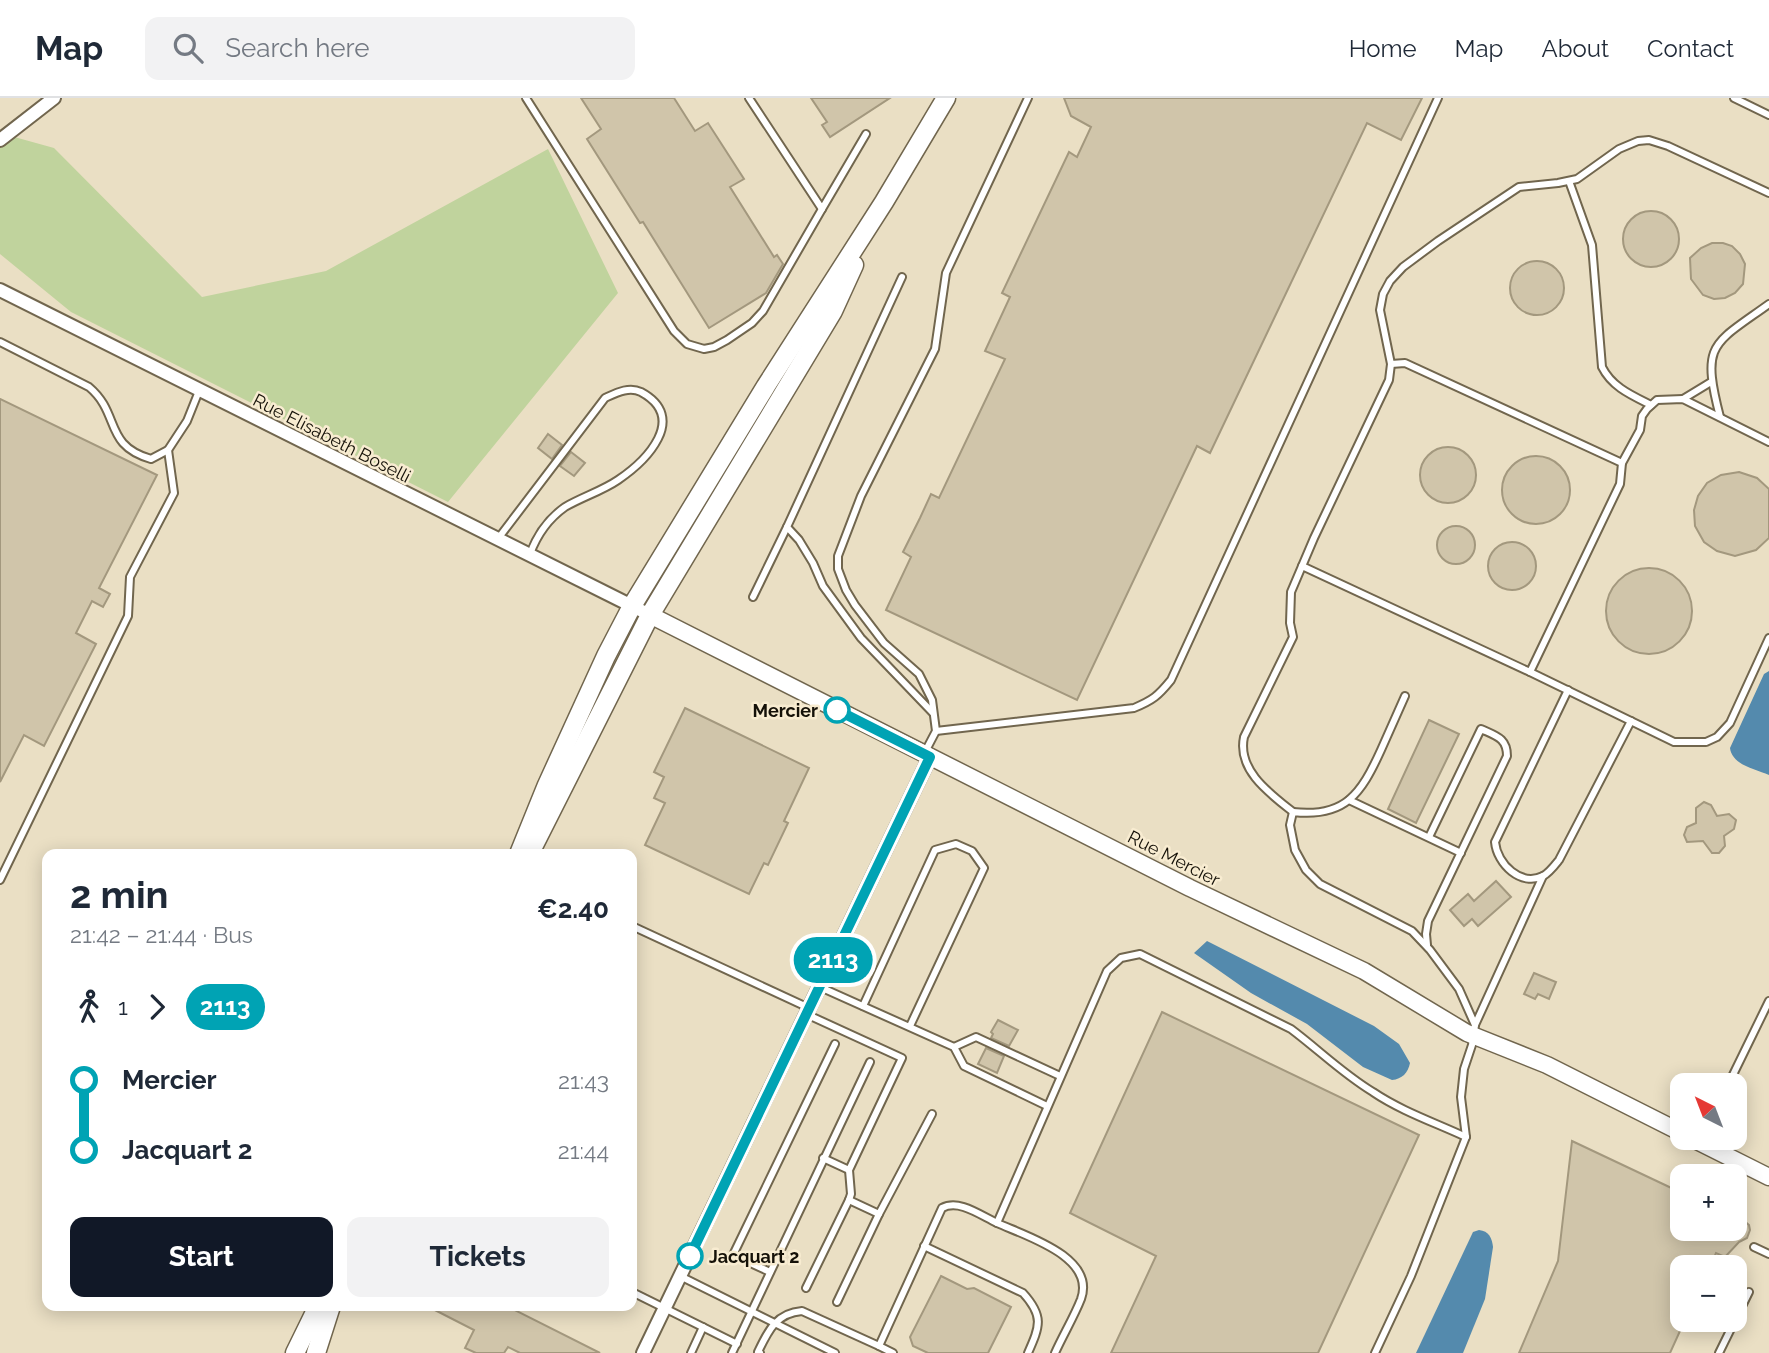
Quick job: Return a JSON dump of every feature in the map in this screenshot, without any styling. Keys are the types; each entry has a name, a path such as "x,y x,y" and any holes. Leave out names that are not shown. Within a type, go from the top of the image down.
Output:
{"main road":[{"path":"521,849 547,785 632,606 946,98"},
{"path":"531,849 650,615 833,311 884,202"},
{"path":"295,1353 316,1311"},
{"path":"316,1353 329,1311"}],"street":[{"path":"0,140 54,98"},
{"name":"Rue Elisabeth Boselli","path":"0,290 37,306 199,391 650,615"},
{"name":"Rue Mercier","path":"650,615 1190,888 1364,971 1418,1006 1547,1065 1670,1127"},
{"path":"643,1353 820,988 927,756"},
{"path":"1719,1150 1769,1177"}],"lane":[{"path":"526,98 674,331 695,348 714,347 758,318 866,134"},
{"path":"749,98 822,209"},
{"path":"927,756 936,731 932,700 919,674 884,643 846,590 838,569 838,556 861,496 934,349 946,273 1028,98"},
{"path":"936,731 1134,708 1153,700 1165,687 1437,98"},
{"path":"1734,98 1769,116"},
{"path":"1405,696 1368,778 1356,794 1339,807 1312,814 1293,812 1254,777 1241,750 1244,737 1293,637 1290,622 1291,592 1389,380 1391,364 1380,310 1383,294 1390,281 1403,267 1519,187 1569,181 1589,171 1619,149 1638,141 1649,140 1668,146 1769,193"},
{"path":"1569,181 1592,245 1602,367 1608,379 1621,390 1651,405"},
{"path":"753,597 902,277"},
{"path":"1720,417 1711,382 1711,358 1715,348 1723,337 1769,304"},
{"path":"0,342 89,387 101,397 120,442 134,454 151,459 168,450 187,421 199,391"},
{"path":"1391,364 1405,363 1622,463"},
{"path":"1683,399 1711,382"},
{"path":"497,540 605,398 620,391 635,390 643,393 662,415 663,426 659,441 645,459 618,481 565,508 550,520 536,537 529,556"},
{"path":"1530,672 1620,484 1622,463 1640,430 1642,416 1651,405 1657,400 1683,399 1769,442"},
{"path":"0,880 128,616 130,577 174,493 168,450"},
{"path":"787,527 799,540 823,586 861,638 934,715"},
{"path":"1302,566 1674,742 1706,742 1717,737 1730,723 1769,638"},
{"path":"1543,876 1528,879 1511,872 1496,853 1495,842 1567,690"},
{"path":"1375,1353 1411,1276 1466,1137 1461,1097 1464,1069 1475,1031 1543,876 1559,860 1631,721"},
{"path":"1427,947 1429,921 1507,756 1504,740 1481,729 1429,837"},
{"path":"1349,800 1461,853"},
{"path":"1293,812 1290,825 1295,850 1306,870 1320,884 1412,931 1459,989 1475,1031"},
{"path":"863,1006 935,850 956,844 972,851 984,868 910,1026"},
{"path":"637,928 902,1058 849,1170 849,1200 806,1288"},
{"path":"997,1223 1107,971 1121,958 1140,954 1291,1029 1314,1046 1328,1061 1375,1094 1466,1137"},
{"path":"820,988 954,1047 964,1066 1047,1106"},
{"path":"1734,1073 1769,1001"},
{"path":"954,1047 976,1037 1060,1076"},
{"path":"770,1272 733,1255 835,1044"},
{"path":"732,1353 870,1062"},
{"path":"837,1302 879,1214 932,1114"},
{"path":"823,1158 849,1170"},
{"path":"849,1200 879,1214"},
{"path":"878,1346 942,1208 950,1204 959,1205 1059,1251 1075,1265 1082,1278 1082,1297 1055,1353"},
{"path":"924,1246 1023,1293 1035,1310 1039,1328 1028,1353"},
{"path":"1754,1247 1769,1254"},
{"path":"680,1276 835,1353"},
{"path":"1719,1353 1749,1292"},
{"path":"637,1294 737,1344"},
{"path":"760,1353 758,1352 772,1323 792,1312 802,1311 892,1353"},
{"path":"691,1353 704,1327"}],"green space":[{"path":"0,133 54,148 202,297 326,271 548,149 618,293 448,502 71,312 0,254"}],"water":[{"path":"1769,671 1769,775 1735,759 1730,748 1764,674"},
{"path":"1207,941 1374,1026 1399,1044 1410,1063 1406,1073 1392,1080 1363,1067 1307,1024 1251,993 1194,953"},
{"path":"1479,1230 1489,1235 1493,1247 1485,1299 1463,1353 1416,1353 1473,1232"}],"building":[{"path":"581,98 674,98 695,131 708,123 744,179 730,187 774,257 777,255 783,264 766,293 709,328 587,139 601,129"},
{"path":"811,98 890,98 830,137 822,125 827,122"},
{"path":"1064,98 1422,98 1401,140 1367,123 1210,453 1197,446 1077,700 886,610 911,557 903,552 931,494 939,498 1005,359 985,351 1010,297 1002,293 1069,152 1077,157 1091,127 1071,116"},
{"path":"1651,211 1662,213 1671,219 1677,228 1677,250 1671,259 1662,265 1651,267 1640,265 1631,259 1625,250 1623,239 1625,228 1631,219 1640,213"},
{"path":"1712,243 1732,246 1745,264 1743,284 1735,293 1725,298 1714,299 1703,295 1691,279 1690,258"},
{"path":"1542,261 1552,265 1560,273 1564,288 1560,303 1552,311 1532,315 1522,311 1514,303 1510,283 1514,273 1522,265"},
{"path":"0,399 157,475 99,588 110,594 103,607 92,601 76,633 96,644 44,746 24,735 0,782"},
{"path":"548,434 562,445 552,459 538,448"},
{"path":"1443,447 1453,447 1468,455 1474,464 1474,486 1468,495 1453,503 1443,503 1425,491 1420,480 1420,470 1432,452"},
{"path":"571,452 585,463 574,476 560,466"},
{"path":"1536,456 1549,459 1560,466 1567,477 1570,490 1567,503 1560,514 1549,521 1536,524 1523,521 1512,514 1505,503 1502,490 1505,477 1512,466 1523,459"},
{"path":"1739,472 1757,478 1769,489 1769,538 1756,550 1735,556 1717,551 1704,542 1695,526 1694,510 1698,496 1707,483 1721,475"},
{"path":"1456,526 1470,531 1475,545 1470,559 1456,564 1442,559 1437,545 1442,531"},
{"path":"1512,542 1529,549 1536,566 1529,583 1512,590 1495,583 1488,566 1495,549"},
{"path":"1649,568 1673,575 1685,587 1692,611 1685,635 1673,647 1649,654 1625,647 1613,635 1606,611 1613,587 1625,575"},
{"path":"685,708 809,768 784,821 788,823 768,865 764,863 749,894 645,845 665,803 654,798 664,777 654,772"},
{"path":"1429,720 1459,734 1416,823 1388,809"},
{"path":"1704,802 1711,805 1717,816 1729,814 1736,820 1734,829 1724,836 1725,846 1719,853 1712,853 1703,841 1687,842 1684,835 1687,827 1696,823 1696,808"},
{"path":"1496,881 1511,897 1478,926 1472,919 1464,926 1450,910 1468,894 1474,901"},
{"path":"1534,973 1556,982 1549,999 1538,994 1535,999 1524,994"},
{"path":"1162,1012 1419,1135 1318,1353 1111,1353 1156,1256 1070,1213"},
{"path":"998,1020 1018,1030 1009,1046 991,1038 991,1032"},
{"path":"986,1048 1004,1056 997,1073 978,1064"},
{"path":"1572,1141 1670,1187 1670,1241 1741,1241 1727,1255 1670,1255 1670,1332 1680,1332 1670,1353 1519,1353 1558,1261"},
{"path":"941,1276 967,1289 974,1288 1011,1307 988,1353 928,1353 913,1346 910,1337"},
{"path":"437,1311 517,1311 600,1353 520,1353 508,1347 504,1353 476,1353 465,1348 474,1330"}],"bus line":[{"name":"2113","path":"690,1256 930,757 837,710"}],"place":[{"name":"Mercier","path":"837,710"},
{"name":"Jacquart 2","path":"690,1256"}]}
